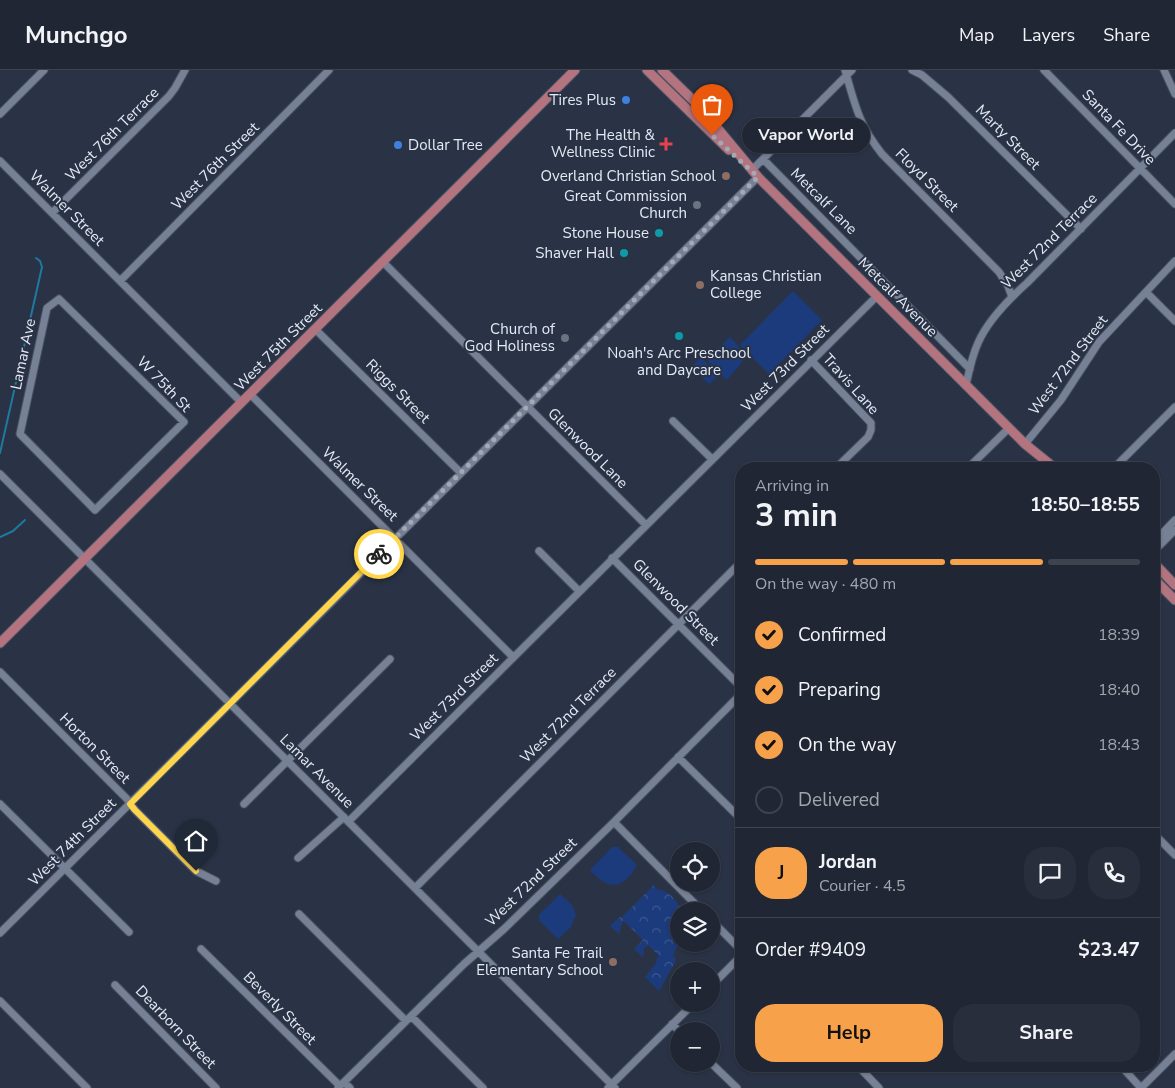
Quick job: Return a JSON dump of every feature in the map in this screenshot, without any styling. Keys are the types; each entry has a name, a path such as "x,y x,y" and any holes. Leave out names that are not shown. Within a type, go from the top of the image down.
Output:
{"main road":[{"name":"West 75th Street","path":"0,643 575,70"},
{"name":"Metcalf Avenue","path":"647,70 712,135 752,170"},
{"name":"Metcalf Avenue","path":"662,70 699,106 758,177 1025,444 1040,462"},
{"name":"Metcalf Avenue","path":"1025,444 1047,462"},
{"path":"1160,569 1175,585"},
{"path":"1160,585 1175,600"}],"street":[{"path":"0,114 44,70"},
{"name":"West 76th Terrace","path":"52,213 169,96 185,70"},
{"name":"West 76th Street","path":"120,281 329,70"},
{"name":"Marty Street","path":"912,70 948,97 1081,229"},
{"name":"Santa Fe Drive","path":"1044,70 1175,204"},
{"path":"1164,70 1175,94"},
{"path":"752,170 848,72"},
{"name":"Floyd Street","path":"848,72 859,117 871,140 882,154 999,272 1008,286 1012,297"},
{"name":"West 72nd Terrace","path":"966,385 977,345 983,334 1012,297 1175,133"},
{"name":"Metcalf Lane","path":"763,159 970,369"},
{"name":"Walmer Street","path":"0,160 241,402"},
{"name":"West 74th Street","path":"0,933 758,177"},
{"name":"West 72nd Street","path":"1025,444 1061,400 1099,342 1175,261"},
{"name":"Glenwood Lane","path":"382,262 646,525"},
{"path":"1146,292 1175,321"},
{"name":"West 73rd Street","path":"298,858 346,819 513,657 877,296"},
{"name":"W 75th St","path":"59,299 184,422 95,510"},
{"name":"Lamar Ave","path":"59,299 47,308 20,434 95,510"},
{"name":"Riggs Street","path":"316,329 461,473"},
{"name":"Travis Lane","path":"811,360 871,423 872,427 868,436 842,462"},
{"name":"Walmer Street","path":"250,394 513,657"},
{"path":"1120,462 1175,407"},
{"path":"673,422 712,460"},
{"path":"974,462 1009,428"},
{"name":"Lamar Avenue","path":"0,474 478,951 611,1087"},
{"path":"1160,536 1175,520"},
{"path":"1160,545 1175,530"},
{"path":"539,551 579,592"},
{"name":"Glenwood Street","path":"612,558 735,681"},
{"name":"West 72nd Terrace","path":"415,888 735,568"},
{"path":"244,804 390,659"},
{"name":"Horton Street","path":"0,672 196,871 216,881"},
{"name":"West 72nd Street","path":"341,1085 408,1018 478,951 504,929 614,822 735,700"},
{"path":"678,757 735,813"},
{"path":"0,804 129,932"},
{"path":"614,822 693,902"},
{"path":"1160,840 1175,855"},
{"path":"299,914 483,1088"},
{"path":"720,929 735,944"},
{"name":"Beverly Street","path":"201,949 341,1085 350,1088"},
{"path":"720,977 735,962"},
{"name":"Dearborn Street","path":"115,985 216,1088"},
{"path":"0,1002 84,1087"},
{"path":"674,1022 685,1012"},
{"path":"611,1087 670,1026"},
{"path":"1160,1069 1175,1054"},
{"path":"720,1072 737,1088"},
{"path":"864,1072 879,1088"},
{"path":"1126,1072 1141,1088 1157,1072"}],"green space":[{"path":"793,291 822,320 769,374 740,345"},
{"path":"730,337 743,355 743,359 741,364 726,380 708,361 709,357"},
{"path":"701,357 719,375 709,384 691,367"},
{"path":"612,847 618,847 637,865 626,879 615,885 603,882 590,870"},
{"path":"654,885 658,890 664,891 676,900 677,902 670,902 670,952 674,952 673,955 676,960 675,962 670,962 670,971 659,991 645,977 657,962 656,960 659,956 648,945 644,948 643,957 634,949 643,940 623,920 619,934 610,926 621,918"},
{"path":"560,894 572,905 576,915 571,927 558,939 539,920 539,915"}],"waterway":[{"path":"0,453 42,267 40,261 36,258"},
{"path":"0,537 13,531 25,520"}],"way so far":[{"path":"379,554 758,177 712,135"}],"place":[{"name":"Tires Plus","path":"626,100"},
{"name":"Vapor World","path":"712,135"},
{"name":"The Health & Wellness Clinic","path":"666,144"},
{"name":"Dollar Tree","path":"398,145"},
{"name":"Overland Christian School","path":"726,176"},
{"name":"Great Commission Church","path":"697,205"},
{"name":"Stone House","path":"659,233"},
{"name":"Shaver Hall","path":"624,253"},
{"name":"Kansas Christian College","path":"700,285"},
{"name":"Noah's Arc Preschool and Daycare","path":"679,336"},
{"name":"Church of God Holiness","path":"565,338"},
{"name":"Santa Fe Trail Elementary School","path":"613,962"}],"route":[{"path":"196,871 130,804 379,554"}]}
